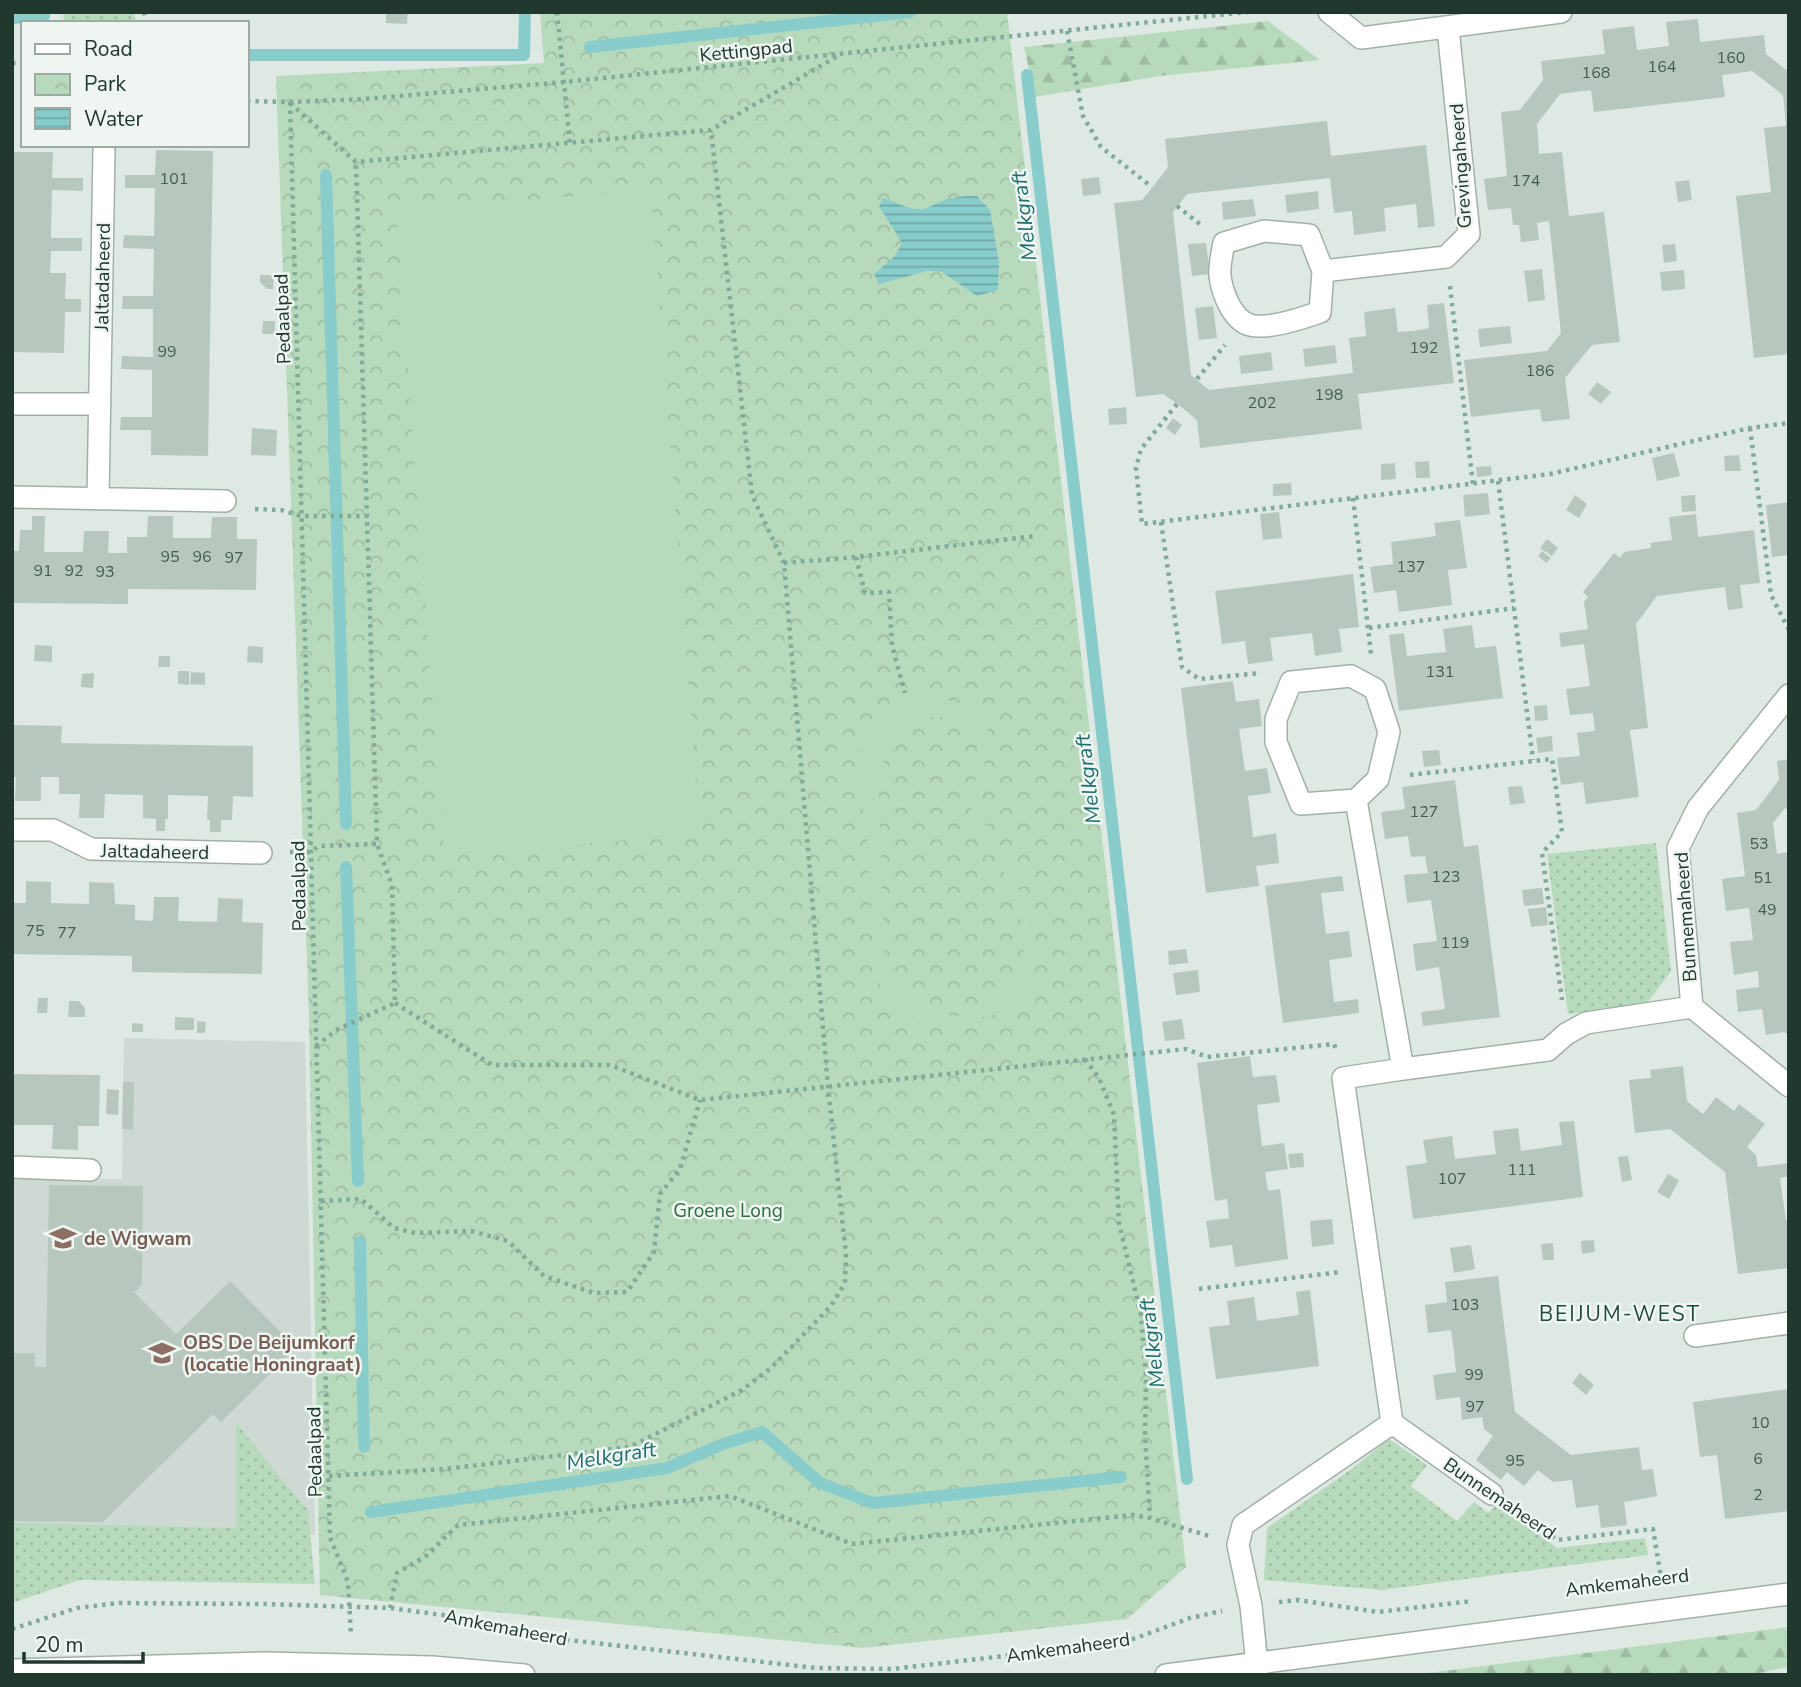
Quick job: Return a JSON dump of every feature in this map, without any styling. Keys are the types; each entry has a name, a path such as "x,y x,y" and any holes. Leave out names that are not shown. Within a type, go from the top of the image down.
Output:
{"street":[{"path":"1329,12 1361,38 1561,12"},
{"name":"Grevingaheerd","path":"1323,271 1447,257 1469,234 1448,28"},
{"name":"Jaltadaheerd","path":"98,499 104,151"},
{"path":"1264,230 1309,235 1323,271 1320,312 1291,322 1251,325 1243,321 1229,306 1220,275 1224,243 1264,230"},
{"path":"12,404 100,404"},
{"path":"12,497 225,501"},
{"path":"1351,676 1375,690 1389,732 1378,779 1356,800 1301,804 1276,742 1276,719 1291,682 1351,676"},
{"name":"Bunnemaheerd","path":"1789,695 1698,808 1678,848 1692,1007 1789,1086"},
{"path":"1356,800 1403,1069"},
{"name":"Jaltadaheerd","path":"12,830 52,830 90,849 261,853"},
{"name":"Bunnemaheerd","path":"1343,1078 1548,1050 1566,1034 1586,1023 1692,1007"},
{"path":"1258,1669 1251,1606 1238,1545 1243,1525 1392,1423 1343,1078"},
{"path":"12,1167 90,1170"},
{"path":"1695,1336 1789,1323"},
{"name":"Bunnemaheerd","path":"1392,1423 1492,1494"},
{"name":"Amkemaheerd","path":"1166,1675 1258,1669 1789,1594"},
{"path":"12,1670 265,1663 352,1670 432,1667 524,1675"}],"path":[{"path":"557,12 570,144"},
{"name":"Kettingpad","path":"248,101 364,99 564,82 1248,12"},
{"path":"1067,31 1083,116 1101,147 1152,187"},
{"path":"356,162 711,130 840,54"},
{"path":"290,102 356,162 377,844 392,885 395,1003"},
{"name":"Pedaalpad","path":"290,102 330,1537 348,1582 352,1670"},
{"path":"329,1476 445,1469 630,1447 742,1390 771,1368 831,1306 845,1283 846,1255 828,1087 784,563 752,495 711,130"},
{"path":"1447,257 1473,484"},
{"path":"1197,379 1243,321"},
{"path":"1177,404 1141,449 1136,468 1142,524 1550,474 1750,428 1789,423"},
{"path":"1750,428 1771,595 1789,630"},
{"path":"1498,481 1533,760"},
{"path":"1353,498 1375,690"},
{"path":"225,501 242,509 281,510 301,516 368,516"},
{"path":"1161,522 1182,667 1199,679 1270,672 1291,682"},
{"path":"784,563 1035,536"},
{"path":"856,557 865,593 889,592 892,646 905,693"},
{"path":"1369,628 1514,608"},
{"path":"1378,779 1552,759 1562,832 1542,853 1566,1034"},
{"path":"261,853 312,852 318,846 377,844"},
{"path":"316,1046 338,1029 372,1016 395,1003"},
{"path":"395,1003 492,1065 610,1065 699,1100 1186,1049 1207,1057 1334,1044 1343,1078"},
{"path":"1085,1059 1099,1077 1114,1115 1119,1223 1141,1315 1146,1375 1145,1434 1150,1518"},
{"path":"321,1201 361,1199 394,1228 415,1233 471,1231 508,1241 544,1276 594,1293 627,1292 654,1252 660,1194 681,1169 699,1100"},
{"path":"1199,1289 1369,1268"},
{"name":"Bunnemaheerd","path":"1492,1494 1505,1498 1558,1540 1653,1529 1661,1578"},
{"path":"390,1608 397,1573 426,1556 458,1525 730,1496 852,1544 1133,1515 1238,1545"},
{"name":"Amkemaheerd","path":"1648,1579 1674,1576"},
{"name":"Amkemaheerd","path":"12,1629 77,1608 108,1604 263,1604 390,1608 473,1619 533,1636 816,1668 892,1669 1125,1642 1190,1618 1298,1600 1378,1612 1472,1601"}],"shaded area":[{"name":"OBS De Beijumkorf (locatie Honingraat)","path":"124,1038 305,1042 315,1535 12,1528 12,1178 122,1179"}],"green space":[{"path":"63,12 134,12 136,21 64,21"},
{"name":"Groene Long","path":"540,12 1007,12 1186,1567 1127,1619 863,1648 320,1595 309,1018 276,76 544,63"},
{"path":"1268,21 1320,60 1160,76 1035,97 1024,47"},
{"path":"651,190 700,835 444,854 396,210"},
{"path":"905,693 973,705 988,726 980,817 1005,855 1027,908 1033,946 1031,986 1000,1013 950,1025 908,1017 884,998 874,964 868,845 858,773 863,732 887,706","holes":["935,716 962,721 982,739 971,810 978,834 1001,865 1024,930 1023,970 1009,994 985,1009 961,1016 938,1015 909,996 887,963 883,933 879,789 885,754 899,732 916,719"]},
{"path":"1656,843 1671,971 1646,1005 1568,1014 1547,854"},
{"path":"236,1423 308,1511 315,1584 80,1580 12,1603 12,1523 236,1528"},
{"path":"1389,1439 1427,1465 1411,1486 1457,1521 1474,1502 1488,1513 1498,1503 1557,1548 1645,1538 1648,1555 1382,1590 1264,1580 1267,1528 1353,1468"},
{"path":"1789,1627 1789,1667 1750,1675 1413,1675"}],"water":[{"path":"977,196 990,210 999,263 998,290 977,296 942,272 927,271 879,284 874,274 895,256 902,243 879,206 883,198 912,209 924,209 947,199"}],"building":[{"path":"386,12 408,12 407,24 386,23"},
{"path":"1698,19 1700,42 1764,35 1766,54 1789,72 1789,354 1754,358 1736,196 1771,192 1764,128 1786,126 1783,95 1752,71 1722,75 1725,97 1594,112 1591,90 1560,94 1537,124 1539,154 1562,152 1569,216 1604,212 1620,342 1592,345 1565,378 1570,419 1542,422 1540,409 1471,417 1464,360 1547,351 1561,333 1549,221 1537,223 1539,240 1521,242 1519,225 1513,225 1511,208 1488,210 1484,179 1507,176 1501,112 1520,110 1543,80 1541,61 1605,54 1602,30 1634,26 1637,50 1669,46 1666,22"},
{"path":"1327,121 1331,156 1426,145 1435,226 1418,228 1416,204 1384,208 1386,231 1354,235 1352,211 1334,213 1330,178 1187,194 1173,212 1191,375 1209,390 1353,373 1349,338 1366,336 1364,312 1395,308 1398,332 1414,331 1429,328 1427,305 1444,303 1454,383 1358,394 1362,429 1200,448 1197,420 1175,402 1163,394 1136,397 1114,203 1142,200 1155,184 1168,167 1165,139"},
{"path":"156,150 213,151 208,456 151,455 151,430 120,430 121,417 152,417 152,370 121,369 122,356 153,357 153,309 122,309 123,296 153,296 154,249 123,248 124,235 154,236 155,188 125,188 125,175 155,175"},
{"path":"12,152 53,152 52,178 83,178 83,191 52,190 51,238 82,238 82,251 51,251 50,273 66,273 65,299 81,299 81,312 65,312 64,353 12,352"},
{"path":"1099,177 1101,194 1083,196 1081,179"},
{"path":"1689,180 1692,200 1678,202 1675,182"},
{"path":"1318,191 1319,209 1287,213 1285,195"},
{"path":"1253,199 1256,216 1223,220 1222,202"},
{"path":"1206,243 1210,274 1192,276 1188,244"},
{"path":"1675,244 1677,261 1664,263 1662,245"},
{"path":"1542,269 1545,300 1528,302 1524,271"},
{"path":"1684,270 1685,289 1662,291 1660,272"},
{"path":"260,275 274,275 273,289 267,289 260,282"},
{"path":"1213,306 1217,338 1199,340 1195,308"},
{"path":"263,321 275,321 275,334 262,334"},
{"path":"1510,326 1512,343 1480,347 1478,329"},
{"path":"1335,345 1337,363 1305,367 1303,349"},
{"path":"1271,352 1273,370 1241,374 1239,356"},
{"path":"1597,382 1611,392 1601,404 1588,394"},
{"path":"1126,407 1127,424 1109,425 1108,409"},
{"path":"1173,418 1182,425 1175,435 1166,428"},
{"path":"252,428 277,430 276,456 251,455"},
{"path":"1674,453 1680,476 1657,481 1652,458"},
{"path":"1739,455 1741,471 1725,471 1724,456"},
{"path":"1429,461 1430,478 1416,478 1415,462"},
{"path":"1395,463 1396,479 1381,480 1381,464"},
{"path":"1491,466 1492,475 1477,477 1476,467"},
{"path":"1291,483 1292,495 1273,496 1273,484"},
{"path":"1488,493 1490,514 1465,517 1463,495"},
{"path":"1575,495 1587,504 1579,518 1566,510"},
{"path":"1695,495 1696,511 1682,512 1681,496"},
{"path":"1789,502 1789,555 1772,557 1766,505"},
{"path":"1279,512 1282,538 1263,540 1260,514"},
{"path":"1696,514 1698,537 1754,530 1760,583 1740,585 1743,608 1728,610 1725,587 1657,596 1636,624 1648,728 1630,730 1639,797 1586,804 1583,782 1561,785 1557,758 1580,756 1577,733 1595,731 1593,713 1570,715 1566,689 1590,686 1584,644 1561,647 1559,633 1588,629 1584,602 1588,597 1583,592 1614,553 1620,558 1624,552 1651,548 1650,543 1672,540 1669,517"},
{"path":"32,516 45,516 44,552 83,552 84,531 109,531 108,553 127,553 127,537 147,537 148,516 173,516 173,538 211,538 212,517 237,517 237,539 257,539 256,590 128,589 128,604 12,603 12,551 19,551 20,530 32,530"},
{"path":"1460,520 1467,568 1448,570 1452,605 1399,612 1396,590 1374,593 1370,567 1393,564 1391,542 1436,536 1434,523"},
{"path":"1547,539 1558,548 1552,556 1540,548"},
{"path":"1542,551 1551,558 1546,563 1538,556"},
{"path":"1353,574 1359,627 1339,629 1342,652 1315,656 1312,633 1270,638 1273,661 1248,664 1245,641 1222,644 1215,591"},
{"path":"1472,625 1475,648 1496,646 1503,698 1399,711 1389,635 1404,633 1407,656 1446,652 1443,629"},
{"path":"35,645 52,646 52,662 34,661"},
{"path":"248,646 263,647 263,663 247,662"},
{"path":"159,656 170,656 170,667 158,667"},
{"path":"178,671 189,671 189,685 178,684"},
{"path":"191,672 205,673 205,685 190,684"},
{"path":"94,673 93,688 81,687 82,674"},
{"path":"1233,681 1236,702 1259,699 1262,726 1239,729 1245,771 1267,768 1271,793 1248,796 1253,837 1276,833 1279,863 1256,866 1259,886 1206,893 1181,688"},
{"path":"1547,705 1548,720 1535,721 1534,706"},
{"path":"12,725 62,726 61,743 253,746 253,797 233,796 232,820 221,820 221,832 210,832 210,820 207,820 208,796 168,795 165,831 156,831 156,819 143,818 143,795 105,794 104,818 79,818 80,794 59,794 59,777 41,777 41,801 15,801"},
{"path":"1552,736 1553,751 1538,753 1536,738"},
{"path":"1439,750 1441,765 1424,767 1422,751"},
{"path":"1789,759 1789,811 1785,808 1773,823 1777,854 1789,852 1789,1036 1784,1032 1766,1035 1762,1009 1738,1012 1736,990 1759,987 1758,971 1734,975 1730,942 1753,940 1749,908 1726,911 1722,879 1745,876 1737,813 1756,810 1779,780 1777,761"},
{"path":"1455,780 1464,847 1478,845 1500,1017 1423,1026 1421,1012 1445,1009 1439,967 1416,971 1413,944 1437,941 1431,900 1407,903 1404,875 1428,873 1425,856 1411,857 1408,836 1385,839 1381,812 1405,809 1402,787"},
{"path":"1522,786 1525,803 1510,805 1508,787"},
{"path":"1342,876 1344,891 1321,893 1326,934 1349,931 1352,957 1329,960 1334,1002 1358,999 1359,1013 1283,1023 1265,886"},
{"path":"26,881 51,882 51,903 89,904 89,882 114,883 115,904 135,905 135,920 153,921 154,897 179,897 178,921 217,922 218,898 243,899 242,922 263,923 262,974 132,972 132,956 12,954 12,903 26,903"},
{"path":"1542,888 1544,904 1524,906 1522,890"},
{"path":"1546,907 1548,925 1531,927 1528,909"},
{"path":"1186,949 1188,963 1169,965 1168,951"},
{"path":"1198,970 1200,992 1176,995 1173,973"},
{"path":"38,998 48,998 47,1013 37,1013"},
{"path":"69,1001 79,1001 85,1008 85,1017 68,1017"},
{"path":"175,1017 194,1018 194,1030 175,1030"},
{"path":"1182,1019 1185,1039 1165,1041 1162,1022"},
{"path":"197,1021 206,1022 205,1033 197,1033"},
{"path":"132,1023 143,1024 143,1032 132,1032"},
{"path":"1250,1056 1253,1077 1276,1075 1280,1102 1257,1105 1262,1146 1284,1143 1288,1169 1265,1172 1268,1191 1280,1189 1288,1259 1235,1267 1232,1245 1210,1248 1206,1221 1229,1218 1227,1199 1215,1201 1197,1063"},
{"path":"1683,1066 1687,1101 1703,1114 1716,1097 1734,1111 1739,1104 1765,1124 1747,1147 1756,1155 1758,1167 1789,1163 1789,1176 1780,1178 1786,1220 1789,1220 1789,1268 1738,1274 1725,1172 1670,1129 1635,1133 1629,1080 1651,1078 1650,1070"},
{"path":"12,1074 100,1075 99,1126 78,1126 78,1150 52,1149 53,1125 12,1125"},
{"path":"123,1082 134,1082 133,1130 122,1129"},
{"path":"107,1089 119,1090 118,1115 106,1114"},
{"path":"1574,1121 1583,1197 1413,1219 1406,1166 1427,1163 1423,1140 1452,1136 1455,1159 1496,1154 1493,1131 1518,1128 1521,1151 1562,1145 1559,1122"},
{"path":"1303,1153 1304,1167 1290,1168 1288,1154"},
{"path":"1628,1156 1632,1180 1622,1182 1618,1157"},
{"path":"1668,1174 1679,1180 1669,1199 1657,1192"},
{"path":"49,1185 143,1186 142,1285 134,1292 176,1334 230,1281 296,1348 221,1422 213,1414 103,1522 12,1521 12,1353 35,1353 35,1367 46,1367"},
{"path":"1332,1219 1334,1244 1312,1247 1310,1221"},
{"path":"1594,1240 1595,1252 1582,1254 1581,1241"},
{"path":"1553,1243 1554,1260 1543,1260 1541,1244"},
{"path":"1471,1245 1475,1269 1454,1273 1450,1248"},
{"path":"1498,1276 1515,1412 1571,1455 1639,1447 1642,1470 1653,1469 1657,1496 1624,1502 1627,1525 1601,1528 1598,1505 1576,1508 1572,1480 1553,1482 1538,1470 1524,1486 1507,1472 1501,1480 1476,1460 1493,1436 1484,1429 1482,1417 1462,1420 1460,1397 1436,1400 1433,1375 1456,1372 1454,1351 1451,1330 1428,1333 1425,1305 1447,1302 1445,1282"},
{"path":"1310,1290 1319,1366 1216,1379 1209,1327 1230,1325 1227,1301 1254,1297 1257,1321 1299,1315 1296,1292"},
{"path":"1580,1373 1594,1385 1586,1395 1572,1383"},
{"path":"1789,1389 1789,1511 1725,1519 1717,1455 1700,1457 1693,1402"}],"waterway":[{"path":"12,18 44,16 44,12"},
{"path":"248,55 524,55 525,12"},
{"path":"590,47 910,12"},
{"name":"Melkgraft","path":"1027,75 1187,1479"},
{"path":"326,175 346,824"},
{"path":"346,867 358,1181"},
{"path":"360,1242 364,1447"},
{"name":"Melkgraft","path":"371,1512 667,1468 723,1444 762,1432 820,1483 873,1503 1121,1477"}],"place":[{"name":"de Wigwam","path":"63,1238"},
{"name":"OBS De Beijumkorf (locatie Honingraat)","path":"162,1353"}],"district":[{"name":"BEIJUM-WEST","path":"1620,1314"}]}
